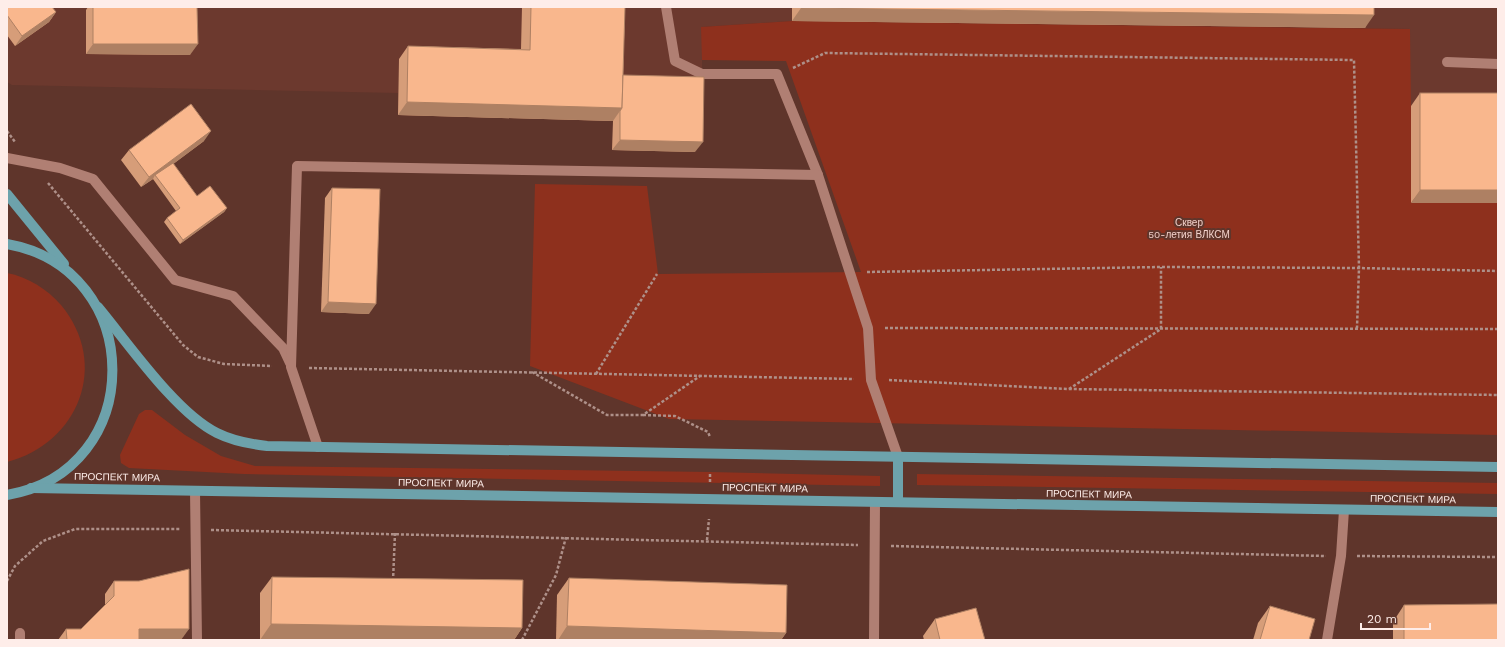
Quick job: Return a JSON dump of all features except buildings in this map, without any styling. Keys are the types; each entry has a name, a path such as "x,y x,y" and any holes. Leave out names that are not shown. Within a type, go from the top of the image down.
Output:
{"main road":[{"path":"7,194 158,380 184,408 215,433 245,444 318,447 1498,467"},
{"path":"7,244 30,249 51,259 77,279"},
{"path":"7,495 31,488 64,471 89,445 106,413 114,378 114,360 111,341 98,307"},
{"path":"898,456 898,502"},
{"name":"ПРОСПЕКТ МИРА","path":"31,488 1498,512"},
{"path":"7,500 18,493"}],"lane":[{"path":"666,7 675,62 702,74 777,74 818,174 868,328 871,380 898,456"},
{"path":"1447,62 1498,64"},
{"path":"7,158 60,168 93,179 175,280 233,296 283,348 291,367 318,447"},
{"path":"291,367 298,166 818,174"},
{"path":"195,491 197,640"},
{"path":"874,640 875,502"},
{"path":"1327,640 1341,556 1344,510"}],"path":[{"path":"777,74 825,53 1354,60 1359,268 1357,328"},
{"path":"7,131 12,137"},
{"path":"45,180 183,345 198,357 224,364 272,366"},
{"path":"1161,267 1161,329"},
{"path":"861,272 1161,267 1359,268 1498,271"},
{"path":"596,374 657,274"},
{"path":"868,328 1498,329"},
{"path":"1068,389 1161,329"},
{"path":"308,368 859,379"},
{"path":"531,372 607,415 675,416 708,432 710,437"},
{"path":"643,415 701,376"},
{"path":"885,380 1068,389 1498,395"},
{"path":"710,472 710,482"},
{"path":"708,540 709,519"},
{"path":"7,581 15,566 43,541 75,529 184,529"},
{"path":"242,530 708,540 866,545"},
{"path":"393,588 394,533"},
{"path":"522,640 556,575 566,537"},
{"path":"890,546 1327,556"},
{"path":"1355,556 1498,557"}],"shaded area":[{"path":"7,7 1498,7 1498,203 1411,203 1409,29 792,21 702,27 702,74 613,121 398,115 398,93 12,85 7,82"}],"green space":[{"name":"Сквер 50-летия ВЛКСМ","path":"792,21 1410,29 1411,106 1498,203 1498,435 669,419 530,366 535,184 647,186 658,274 861,272 786,61 702,60 701,27"},
{"path":"7,273 22,277 37,284 56,299 61,305 76,328 83,352 84,376 79,398 69,420 53,438 32,452 7,462"},
{"path":"145,410 152,410 185,435 221,456 255,466 710,472 880,476 880,486 244,474 129,468 121,463 120,455 139,414"},
{"path":"917,474 1498,483 1498,494 917,485"}]}
